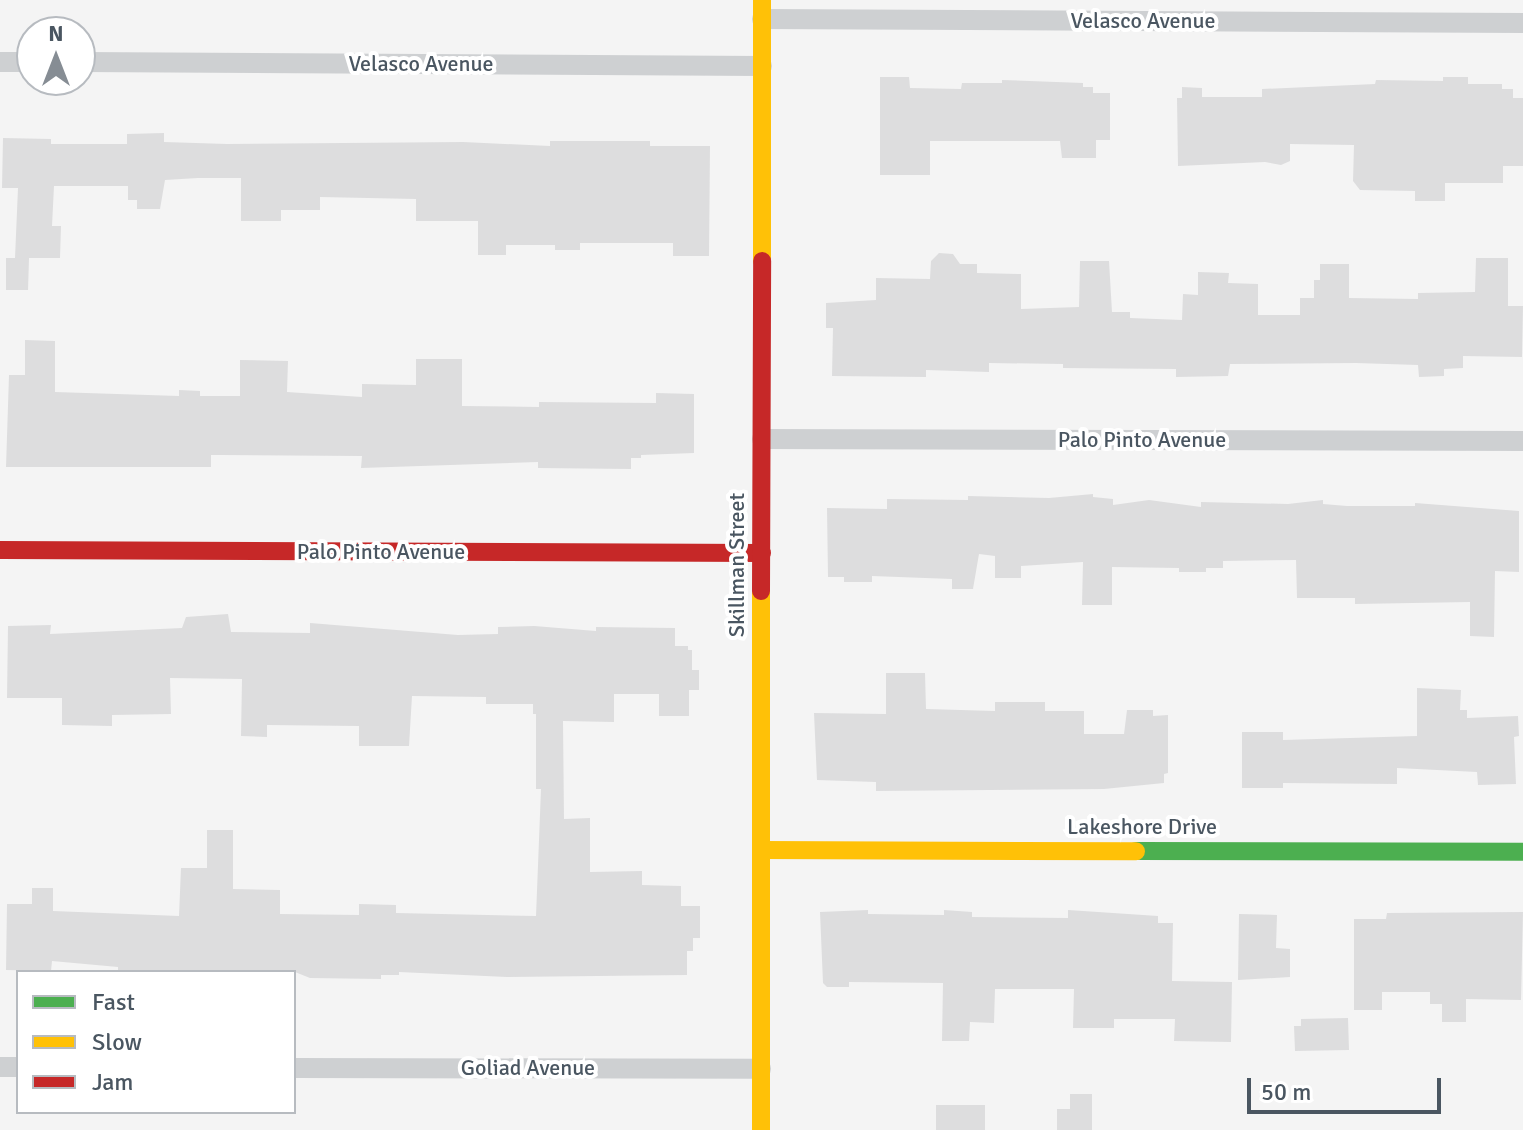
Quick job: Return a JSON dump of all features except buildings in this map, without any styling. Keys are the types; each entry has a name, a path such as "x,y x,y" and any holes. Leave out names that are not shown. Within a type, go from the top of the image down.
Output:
{"street":[{"name":"Velasco Avenue","path":"762,9 1523,23"},
{"name":"Skillman Street","path":"761,1130 762,9"},
{"name":"Velasco Avenue","path":"96,62 762,66"},
{"name":"Palo Pinto Avenue","path":"762,439 1523,441"},
{"name":"Palo Pinto Avenue","path":"0,550 762,553"},
{"name":"Lakeshore Drive","path":"761,850 1523,852"},
{"name":"Goliad Avenue","path":"296,1068 761,1069"}],"traffic: fast":[{"path":"1136,851 1523,852"}],"traffic: slow":[{"path":"762,0 762,261"},
{"path":"761,591 761,1130"},
{"path":"761,850 1136,851"}],"traffic: jam":[{"path":"761,591 762,261"},
{"path":"0,550 762,553"}]}
